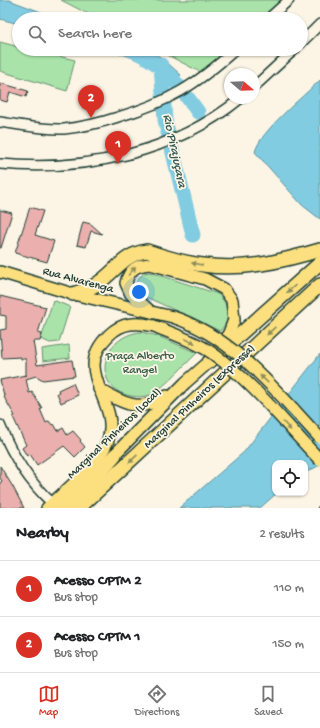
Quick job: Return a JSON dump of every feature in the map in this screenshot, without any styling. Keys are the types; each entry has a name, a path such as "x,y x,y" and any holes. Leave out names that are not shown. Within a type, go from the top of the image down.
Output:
{"highway":[{"path":"73,294 92,288 127,257 147,251 202,265 218,266 265,264 320,250"},
{"path":"209,362 320,263"},
{"name":"Marginal Pinheiros (Expressa)","path":"79,508 320,285"},
{"path":"68,508 115,455"}],"main road":[{"name":"Marginal Pinheiros (Local)","path":"52,506 115,455 185,383 209,362 229,333 234,320 232,300 224,289 205,279 150,264 137,266 127,277 127,288 130,294 151,312"},
{"name":"Rua Alvarenga","path":"0,272 73,294 173,317 206,331 224,342 264,379 320,438"},
{"path":"52,506 96,460 108,440 110,418 94,374 94,363 95,356 104,339 122,325 135,323 154,326 201,346 229,366 248,383 320,460"},
{"path":"99,389 121,402 142,406 159,401 185,383"}],"street":[{"path":"276,12 289,0"},
{"path":"308,36 320,24"},
{"path":"0,122 43,128 64,128 92,125 140,111 163,102 211,72 228,56"},
{"path":"260,81 288,56"},
{"path":"0,164 55,166 118,158 138,153 187,132 234,104"},
{"path":"0,425 23,472 52,506"}],"green space":[{"path":"61,0 281,0 268,12 84,12"},
{"path":"0,42 12,45 12,56 58,56 75,60 67,91 0,71"},
{"path":"169,56 223,56 204,74"},
{"path":"150,272 218,294 225,303 228,312 228,317 224,326 220,331 144,296 137,288 137,280 144,273"},
{"path":"53,300 70,307 59,342 50,343 41,339"},
{"name":"Praça Alberto Rangel","path":"141,332 158,336 197,353 152,394 147,396 131,396 118,391 109,383 105,373 106,362 110,351 117,342 128,335"},
{"path":"69,345 70,358 43,361 42,349"}],"water":[{"path":"0,0 9,0 41,12 12,12 12,22 0,19"},
{"path":"126,56 158,56 181,75 169,84 156,71"},
{"path":"320,80 320,219 302,205 255,152 265,134 273,124"},
{"path":"320,354 320,465 308,471 308,460 272,460 272,496 274,496 260,508 179,508 244,452"}],"building":[{"path":"0,83 28,91 26,97 10,92 7,102 0,100"},
{"path":"30,207 43,211 35,235 54,241 47,262 15,253"},
{"path":"0,210 12,213 1,248 0,248"},
{"path":"83,222 91,224 102,234 91,231 86,247 77,245"},
{"path":"0,296 46,307 38,333 42,334 40,341 33,341 37,365 72,360 75,376 43,380 36,376 26,379 29,393 32,392 42,408 40,409 46,423 49,421 52,425 54,424 58,431 63,428 67,435 73,431 81,440 80,441 85,447 75,457 64,446 37,465 30,454 27,456 22,448 26,445 13,417 15,416 5,399 0,380 26,375 26,359 21,359 21,357 2,358 0,330 6,329 6,316 0,315"},
{"path":"73,383 78,395 61,403 57,393 59,392 58,390"},
{"path":"0,466 24,508 0,508 0,483 2,481 0,478"}],"waterway":[{"name":"Rio Pirajuçara","path":"144,56 153,61 169,75 198,112"},
{"name":"Rio Pirajuçara","path":"161,65 165,120 193,235"}],"place":[{"name":"Acesso CPTM 1","path":"91,118"},
{"name":"Acesso CPTM 2","path":"118,164"}]}
